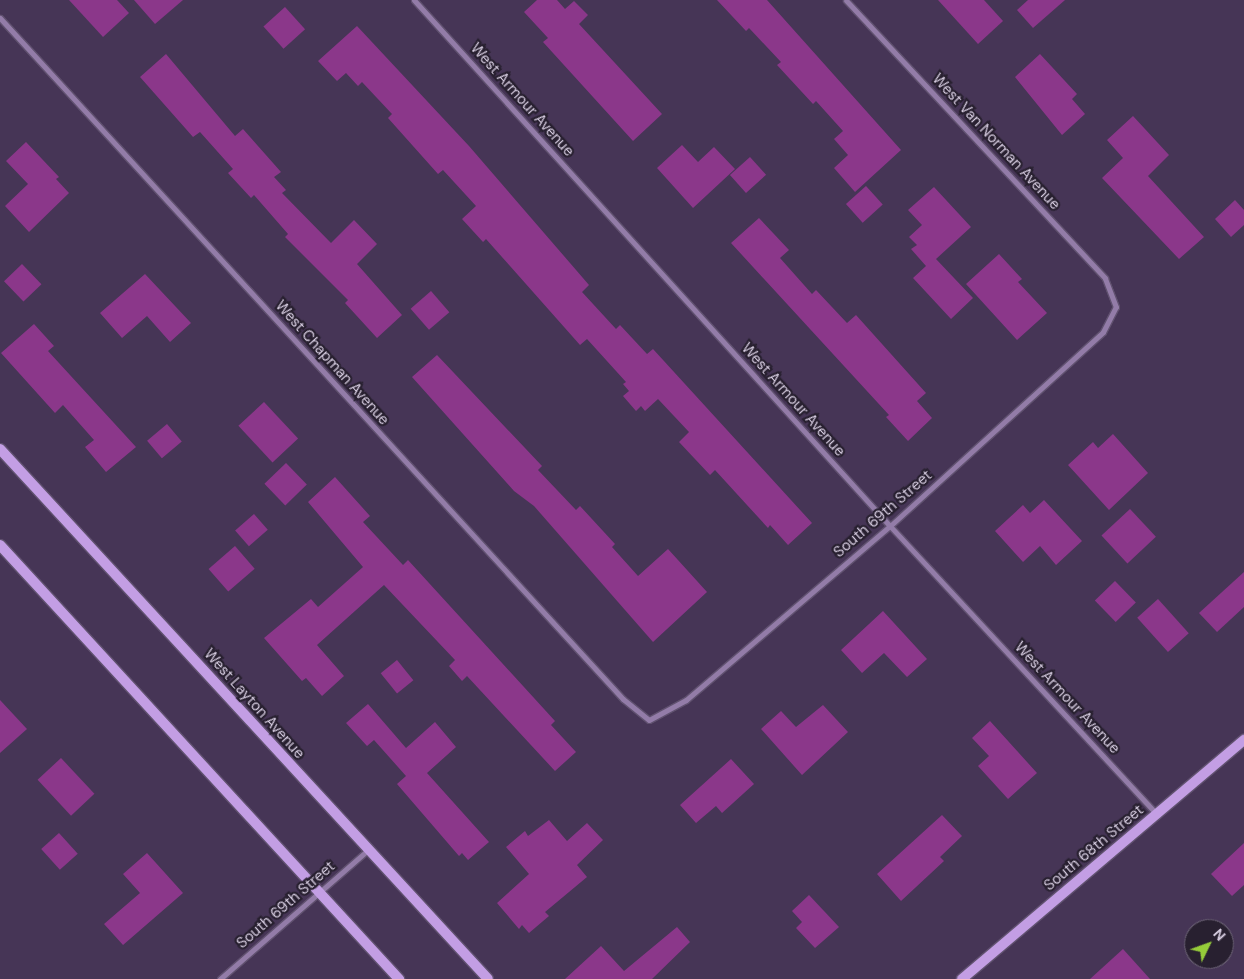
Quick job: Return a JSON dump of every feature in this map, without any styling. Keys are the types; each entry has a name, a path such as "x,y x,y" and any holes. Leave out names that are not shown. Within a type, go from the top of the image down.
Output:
{"main road":[{"name":"West Layton Avenue","path":"0,449 488,979"},
{"path":"0,545 399,979"},
{"name":"South 68th Street","path":"962,979 1244,740"}],"street":[{"name":"West Armour Avenue","path":"414,0 890,526 1157,814"},
{"name":"West Van Norman Avenue","path":"846,0 1106,278 1116,307"},
{"name":"West Chapman Avenue","path":"0,18 622,699 649,720"},
{"name":"South 69th Street","path":"649,720 686,700 890,526 1103,332 1116,307"},
{"name":"South 69th Street","path":"220,979 368,850"}],"building":[{"path":"69,0 117,0 129,13 103,37"},
{"path":"134,0 183,0 155,24"},
{"path":"537,0 557,0 565,9 574,1 588,15 579,24 662,114 633,141 543,42 548,38 524,12"},
{"path":"717,0 767,0 901,150 855,192 834,168 848,155 834,139 843,131 816,101 813,104 777,65 781,62 749,28 746,31"},
{"path":"938,0 984,0 1003,21 978,44"},
{"path":"1028,0 1065,0 1033,28 1017,10"},
{"path":"285,7 305,29 284,49 263,26"},
{"path":"357,26 469,146 589,285 582,292 616,329 620,325 647,354 653,349 812,523 788,545 770,525 768,528 715,470 710,475 679,442 689,432 658,399 645,411 641,406 636,411 623,396 629,391 623,384 626,382 587,339 580,345 486,239 483,242 462,219 476,206 443,170 438,174 388,118 392,114 362,82 358,86 346,73 337,81 318,61"},
{"path":"166,54 235,136 243,129 281,172 274,177 286,190 282,193 331,243 354,220 377,244 357,264 402,315 377,338 345,303 348,300 285,237 288,234 254,195 251,198 228,173 233,169 200,132 193,137 140,77"},
{"path":"1040,54 1077,94 1072,99 1085,114 1062,135 1015,77"},
{"path":"1133,116 1169,155 1148,176 1204,237 1179,259 1102,178 1123,158 1107,140"},
{"path":"26,142 59,177 56,179 69,193 29,232 5,206 28,184 6,161"},
{"path":"682,145 698,162 714,147 735,169 693,208 657,168"},
{"path":"750,157 766,175 746,193 730,175"},
{"path":"866,186 883,205 863,223 846,204"},
{"path":"934,187 971,227 936,259 973,298 951,319 913,278 926,266 911,249 917,245 909,237 922,225 908,210"},
{"path":"1235,200 1244,210 1244,225 1231,237 1215,219"},
{"path":"759,218 789,250 780,258 812,294 816,290 847,323 856,315 926,393 917,401 932,418 908,441 886,417 889,415 731,243"},
{"path":"999,254 1022,279 1018,282 1047,313 1017,340 966,284"},
{"path":"22,264 41,284 23,302 4,281"},
{"path":"145,274 191,323 170,342 147,316 122,338 100,313"},
{"path":"431,291 449,312 429,330 411,309"},
{"path":"34,324 54,346 48,351 136,447 106,472 85,447 94,440 63,405 55,413 1,353"},
{"path":"437,355 542,466 538,470 576,510 580,506 615,544 612,547 638,576 668,549 707,592 653,642 534,506 514,491 412,377"},
{"path":"264,402 298,439 273,462 238,426"},
{"path":"167,424 182,442 162,458 147,441"},
{"path":"1113,434 1148,473 1109,510 1068,465 1093,442 1098,448"},
{"path":"286,463 307,485 285,505 264,484"},
{"path":"335,477 370,516 363,522 403,565 408,560 555,721 551,725 576,752 555,771 467,676 462,681 449,666 455,660 384,585 317,645 344,676 322,696 306,678 302,681 264,638 311,599 318,607 363,567 308,502"},
{"path":"1044,500 1082,541 1056,565 1040,546 1023,562 995,531 1023,505 1030,513"},
{"path":"1130,509 1156,537 1127,563 1101,536"},
{"path":"254,514 268,530 249,546 235,530"},
{"path":"235,546 255,569 228,592 209,569"},
{"path":"1244,572 1244,607 1217,632 1199,613"},
{"path":"1115,581 1136,603 1116,622 1095,600"},
{"path":"1158,599 1189,633 1168,652 1137,618"},
{"path":"883,611 927,659 907,677 884,653 862,673 841,650"},
{"path":"397,660 413,680 397,693 381,673"},
{"path":"0,700 27,729 0,753"},
{"path":"368,704 406,748 435,722 456,747 427,773 489,842 468,860 462,853 459,856 397,784 406,776 374,740 367,746 346,723"},
{"path":"823,705 848,732 802,775 761,729 781,711 796,727"},
{"path":"990,721 1037,773 1008,799 978,766 989,756 972,738"},
{"path":"61,758 94,794 71,816 38,780"},
{"path":"731,759 754,784 722,813 716,806 696,823 680,805"},
{"path":"942,815 962,836 940,857 944,861 901,901 877,874"},
{"path":"549,820 567,841 587,823 603,840 577,865 587,877 545,912 549,916 529,933 522,925 519,929 497,903 529,874 506,847 525,831 528,836"},
{"path":"59,833 78,854 60,870 41,849"},
{"path":"1244,843 1244,885 1232,896 1211,874"},
{"path":"147,853 183,893 123,945 104,924 140,893 123,874"},
{"path":"809,895 839,927 815,948 796,928 802,922 792,911"},
{"path":"677,927 690,942 652,979 565,979 601,946 624,971"},
{"path":"1123,949 1150,979 1090,979"}]}
